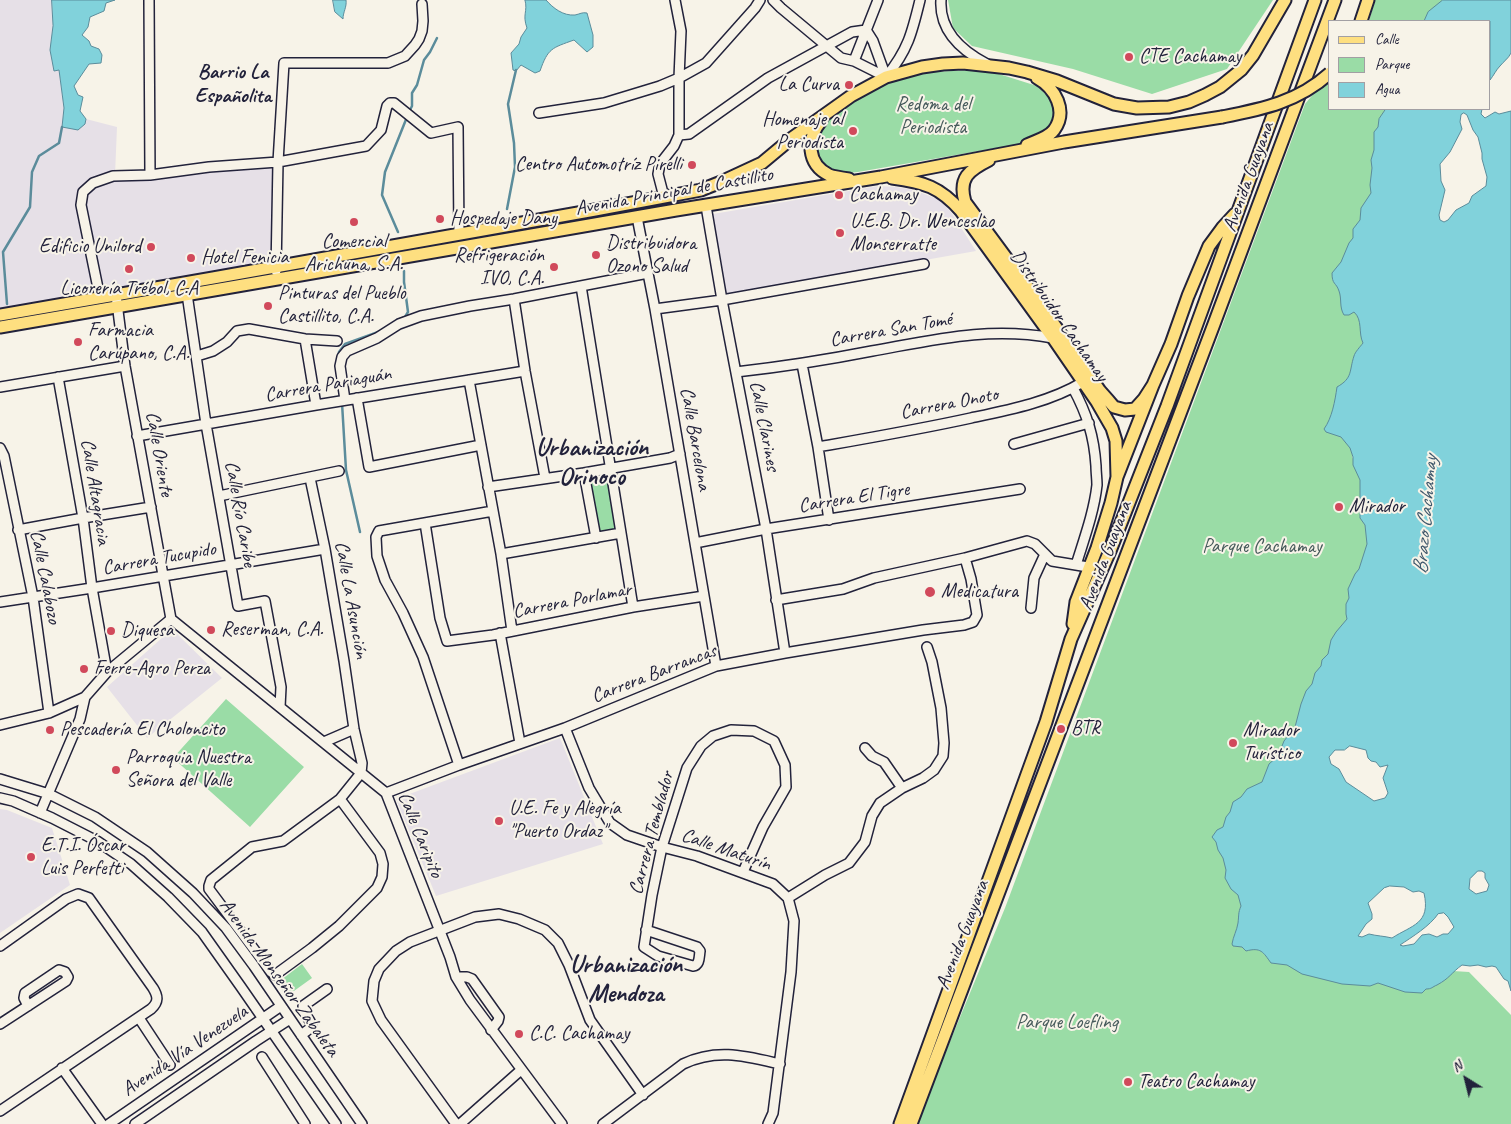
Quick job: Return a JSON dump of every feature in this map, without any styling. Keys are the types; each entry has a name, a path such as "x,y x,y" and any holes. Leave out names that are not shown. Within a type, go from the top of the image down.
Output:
{"main road":[{"name":"Avenida Principal de Castillito","path":"0,327 276,266 701,190 762,163 792,138 851,96 886,77 922,67 943,64 987,64 1027,72 1057,81 1114,104 1137,108 1170,107 1205,95 1220,87 1241,70 1253,55 1285,0"},
{"name":"Avenida Guayana","path":"900,1124 1046,722 1071,639 1110,551 1167,406 1315,0"},
{"name":"Avenida Guayana","path":"911,1124 1335,0"},
{"path":"1361,20 1368,0"},
{"path":"1000,155 1045,137 1053,131 1060,116 1057,98 1051,89 1027,72"},
{"path":"1000,155 1064,142 1246,112 1299,96 1328,75"},
{"path":"831,110 817,126 812,136 810,145 814,162 830,175 842,178 881,177"},
{"name":"Avenida Principal de Castillito","path":"0,315 100,298 117,300 187,294 881,177 1000,155"},
{"name":"Distribuidor Cachamay","path":"1000,155 969,172 964,180 962,190 965,202 972,213 1038,301 1100,391 1114,407 1125,410 1135,409 1153,385"},
{"name":"Distribuidor Cachamay","path":"881,177 922,184 938,190 961,211 1097,402 1112,428 1117,447 1117,477"},
{"name":"Distribuidor Cachamay","path":"1071,639 1076,602 1088,567 1097,548 1117,477 1209,246 1238,211"}],"street":[{"path":"149,0 150,175"},
{"path":"664,197 658,174 660,164 674,146 679,135 681,31 675,0"},
{"path":"539,113 604,103 660,86 679,78 706,63 760,0"},
{"path":"773,0 841,58 854,61 886,77"},
{"path":"854,61 878,0"},
{"path":"886,77 904,53 913,30 920,0"},
{"path":"941,0 943,20 950,34 972,56 987,64"},
{"path":"276,279 278,162 284,63 388,64 404,56 419,39 423,21 422,4"},
{"path":"679,135 689,134 768,78 825,45 852,32 866,30"},
{"path":"866,30 873,41 886,77"},
{"path":"100,298 81,204 83,192 93,183 114,176 150,175 209,167 278,162 366,146 381,130 387,106 390,103 394,103 431,133 458,127 459,234"},
{"name":"Calle Clarines","path":"706,206 766,530 785,653"},
{"name":"Calle Barcelona","path":"637,217 655,309 716,666"},
{"path":"655,309 722,300 924,264"},
{"path":"342,401 340,366 342,357 347,351 377,338 399,324 421,316 470,306 648,274"},
{"path":"581,286 633,607"},
{"name":"Calle Río Caribe","path":"187,294 206,424 238,606 265,601 281,687 280,707"},
{"path":"514,299 545,478"},
{"name":"Calle Oriente","path":"117,300 125,366 171,619"},
{"path":"197,356 213,351 227,342 237,331 248,329 305,339 337,341"},
{"name":"Carrera San Tomé","path":"736,372 802,364 962,335 1029,334 1053,338"},
{"path":"305,339 316,405"},
{"path":"802,364 818,447 829,520"},
{"path":"0,387 125,366"},
{"name":"Carrera Pariaguán","path":"137,436 525,370"},
{"name":"Calle Altagracia","path":"58,377 83,518 92,588 107,672"},
{"path":"470,380 501,554 512,631"},
{"name":"Carrera Onoto","path":"818,447 1021,408 1073,388 1083,382"},
{"path":"1073,388 1083,407 1091,430 1097,485 1076,565"},
{"path":"357,398 369,467 481,445"},
{"path":"1014,444 1089,423"},
{"name":"Calle Calabozo","path":"0,448 4,456 32,597 49,713"},
{"path":"488,487 584,473 670,458 680,454"},
{"path":"220,496 339,471"},
{"path":"584,473 596,538"},
{"name":"Calle La Asunción","path":"310,478 325,549 354,729 362,763 360,774"},
{"name":"Carrera El Tigre","path":"695,543 1020,489"},
{"path":"18,530 151,507"},
{"path":"459,765 423,657 403,613 385,580 377,556 376,537 379,531 493,511"},
{"name":"Carrera Porlamar","path":"425,523 440,618 447,641 704,596"},
{"path":"501,554 622,533"},
{"path":"776,600 843,589 874,578 1027,542 1035,544 1052,561 1088,567"},
{"name":"Carrera Tucupido","path":"0,602 325,549"},
{"path":"1031,608 1034,578 1045,554"},
{"name":"Carrera Barrancas","path":"386,793 565,728 716,666 973,622 977,616 971,579 965,558"},
{"path":"0,725 49,713 85,697 107,672 171,619"},
{"name":"Calle Caripito","path":"171,619 324,742 360,774 386,793 456,977 491,1030 562,1124"},
{"path":"500,633 520,743"},
{"path":"768,1124 773,1113 790,972 794,921 788,898 825,875 849,863 865,842 872,816 880,803 934,770 943,756 944,743 940,708 932,662 927,646"},
{"path":"40,813 80,719 85,697"},
{"name":"Calle Maturín","path":"565,728 589,788 610,823 627,835 697,856 773,884 788,898"},
{"path":"324,742 354,729"},
{"name":"Carrera Temblador","path":"646,930 697,947 700,951 697,966 658,956 644,947 646,930 662,847 687,768 700,746 713,736 732,730 754,731 774,741 785,765 786,788 764,827 744,872"},
{"path":"865,748 872,756 884,762 902,788"},
{"path":"340,799 380,853 383,864 382,877 377,888 339,926 276,975 271,972 210,889 211,880 252,847 283,841 340,799 360,774"},
{"name":"Avenida Monseñor Zabaleta","path":"0,780 49,794 95,818 147,852 192,893 226,928 362,1124"},
{"name":"Avenida Monseñor Zabaleta","path":"0,798 13,801 97,841 131,864 153,884 202,932 336,1124"},
{"path":"0,946 66,900 78,894 89,898 153,988 157,999 156,1005 139,1018 0,1110"},
{"path":"456,1124 381,1020 372,1001 374,981 379,968 396,952 410,942 475,916 499,914 519,919 545,930 558,943 569,965 590,1020 643,1095"},
{"path":"0,1024 28,1006 66,981 68,977 64,972 59,970 25,994 24,998 28,1006"},
{"path":"456,977 472,979 499,1017 491,1030"},
{"path":"301,1035 312,1027 303,1012 303,1006 327,989"},
{"name":"Avenida Vía Venezuela","path":"109,1124 281,1006"},
{"path":"139,1018 170,1065"},
{"name":"Avenida Vía Venezuela","path":"135,1124 290,1019"},
{"path":"604,1124 683,1064 696,1058 713,1055 739,1055 780,1064"},
{"path":"262,1057 305,1124"},
{"path":"62,1068 102,1124"},
{"path":"460,1124 521,1070"}],"shaded area":[{"path":"0,0 52,0 53,26 50,50 59,70 64,108 62,127 85,124 86,119 117,127 115,175 279,160 281,267 0,316"},
{"name":"U.E.B. Dr. Wenceslao Monserratte","path":"878,186 914,190 940,200 951,212 976,251 727,295 713,214"},
{"path":"172,629 222,678 147,738 107,687"},
{"name":"U.E. Fe y Alegría \"Puerto Ordaz\"","path":"560,738 603,844 436,896 396,799"},
{"name":"E.T.I. Óscar Luis Perfetti","path":"0,809 52,828 70,885 0,933"}],"green space":[{"name":"CTE Cachamay","path":"948,0 1273,0 1227,69 1152,94 1073,69 972,46 953,28"},
{"path":"1375,0 1457,0 1446,20 1369,20"},
{"name":"Redoma del Periodista","path":"971,70 999,74 1037,86 1054,102 1052,125 1025,143 858,172 830,175 813,152 820,126 833,113 860,96 896,80 932,72"},
{"name":"Parque Cachamay","path":"1328,76 1328,110 1403,110 1377,332 1352,456 1387,550 1251,840 1278,960 1469,972 1511,1015 1511,1124 916,1124 1005,908 1305,104"},
{"path":"609,471 619,531 598,535 586,475"},
{"path":"226,699 304,767 250,827 173,758"},
{"path":"302,964 312,978 287,996 277,983"}],"water":[{"path":"52,0 115,0 106,3 104,11 90,17 88,27 82,35 89,41 91,46 99,49 102,55 101,63 89,64 74,86 78,95 83,97 80,111 86,119 85,124 78,130 62,127 64,108 59,70 54,71 50,50 53,26"},
{"path":"333,0 346,0 343,19 335,12"},
{"path":"525,0 546,0 555,9 566,14 587,13 593,35 593,47 587,52 574,40 548,53 540,71 535,73 521,65 516,71 513,70 511,53 519,44 527,28"},
{"path":"1443,0 1511,0 1511,53 1491,78 1491,20 1424,20 1428,12"},
{"name":"Brazo Cachamay","path":"1385,110 1482,110 1481,114 1485,118 1495,112 1499,114 1511,111 1511,991 1508,981 1504,979 1496,967 1492,966 1462,965 1445,980 1426,989 1422,993 1405,992 1378,983 1370,986 1342,984 1302,974 1287,965 1271,963 1261,951 1246,951 1242,947 1233,946 1241,906 1238,895 1231,889 1225,878 1226,870 1223,858 1212,837 1217,830 1223,827 1233,802 1241,797 1247,789 1262,782 1269,764 1278,756 1284,741 1295,727 1306,691 1312,684 1322,660 1328,654 1331,640 1347,619 1348,589 1359,569 1367,544 1365,525 1360,518 1360,480 1353,465 1350,448 1341,437 1326,432 1324,429 1331,415 1337,387 1350,374 1356,351 1363,343 1357,315 1354,312 1344,315 1342,312 1340,294 1333,282 1332,273 1341,262 1353,238 1353,229 1360,220 1361,208 1371,193 1371,160 1374,150 1374,132 1378,127 1379,119","holes":["1464,113 1467,115 1478,137 1487,177 1486,186 1472,196 1469,203 1456,210 1444,222 1440,220 1439,215 1445,190 1441,181 1440,164 1450,152 1462,129 1460,122 1461,115","1350,746 1366,750 1368,758 1376,762 1380,767 1388,765 1383,778 1388,793 1385,798 1374,801 1346,782 1339,769 1331,764 1329,757 1335,750 1344,750","1478,871 1485,873 1485,878 1489,885 1487,891 1476,894 1469,889 1470,879","1390,886 1404,887 1413,892 1419,891 1424,893 1425,911 1422,917 1413,926 1392,938 1369,934 1362,937 1358,936 1372,919 1368,903 1384,888","1444,913 1454,927 1448,934 1437,937 1429,934 1422,935 1414,944 1400,945 1430,923 1438,914"]}],"waterway":[{"path":"409,112 412,106 412,93 417,85 424,60 437,38"},
{"path":"507,209 515,167 514,143 508,104 516,70"},
{"path":"398,232 382,195 385,172 407,117"},
{"path":"7,304 3,252 30,207 32,172 39,156 59,143 62,127"},
{"path":"400,319 405,317 408,312 404,271"},
{"path":"337,363 339,352 345,344 381,331"},
{"path":"342,403 346,470 360,532"}],"place":[{"name":"CTE Cachamay","path":"1129,57"},
{"name":"La Curva","path":"849,85"},
{"name":"Homenaje al Periodista","path":"853,131"},
{"name":"Centro Automotríz Pirelli","path":"692,165"},
{"name":"Cachamay","path":"839,195"},
{"name":"Hospedaje Dany","path":"440,219"},
{"name":"Comercial Arichuna, S.A.","path":"354,222"},
{"name":"U.E.B. Dr. Wenceslao Monserratte","path":"840,233"},
{"name":"Edificio Unilord","path":"151,247"},
{"name":"Distribuidora Ozono Salud","path":"596,255"},
{"name":"Hotel Fenicia","path":"191,258"},
{"name":"Refrigeración IVO, C.A.","path":"554,267"},
{"name":"Licorería Trébol, C.A","path":"129,269"},
{"name":"Pinturas del Pueblo Castillito, C.A.","path":"268,306"},
{"name":"Farmacia Carúpano, C.A.","path":"78,342"},
{"name":"Mirador","path":"1339,507"},
{"name":"Medicatura","path":"930,592"},
{"name":"Reserman, C.A.","path":"211,630"},
{"name":"Diquesa","path":"111,631"},
{"name":"Ferre-Agro Perza","path":"84,669"},
{"name":"BTR","path":"1061,729"},
{"name":"Pescadería El Choloncito","path":"50,730"},
{"name":"Mirador Turístico","path":"1233,743"},
{"name":"Parroquia Nuestra Señora del Valle","path":"116,770"},
{"name":"U.E. Fe y Alegría \"Puerto Ordaz\"","path":"499,821"},
{"name":"E.T.I. Óscar Luis Perfetti","path":"31,857"},
{"name":"C.C. Cachamay","path":"519,1034"},
{"name":"Teatro Cachamay","path":"1128,1082"}],"district":[{"name":"Barrio La Españolita","path":"233,84"},
{"name":"Urbanización Orinoco","path":"592,462"},
{"name":"Urbanización Mendoza","path":"626,980"}],"park label":[{"name":"Parque Loefling","path":"1067,1023"}]}
